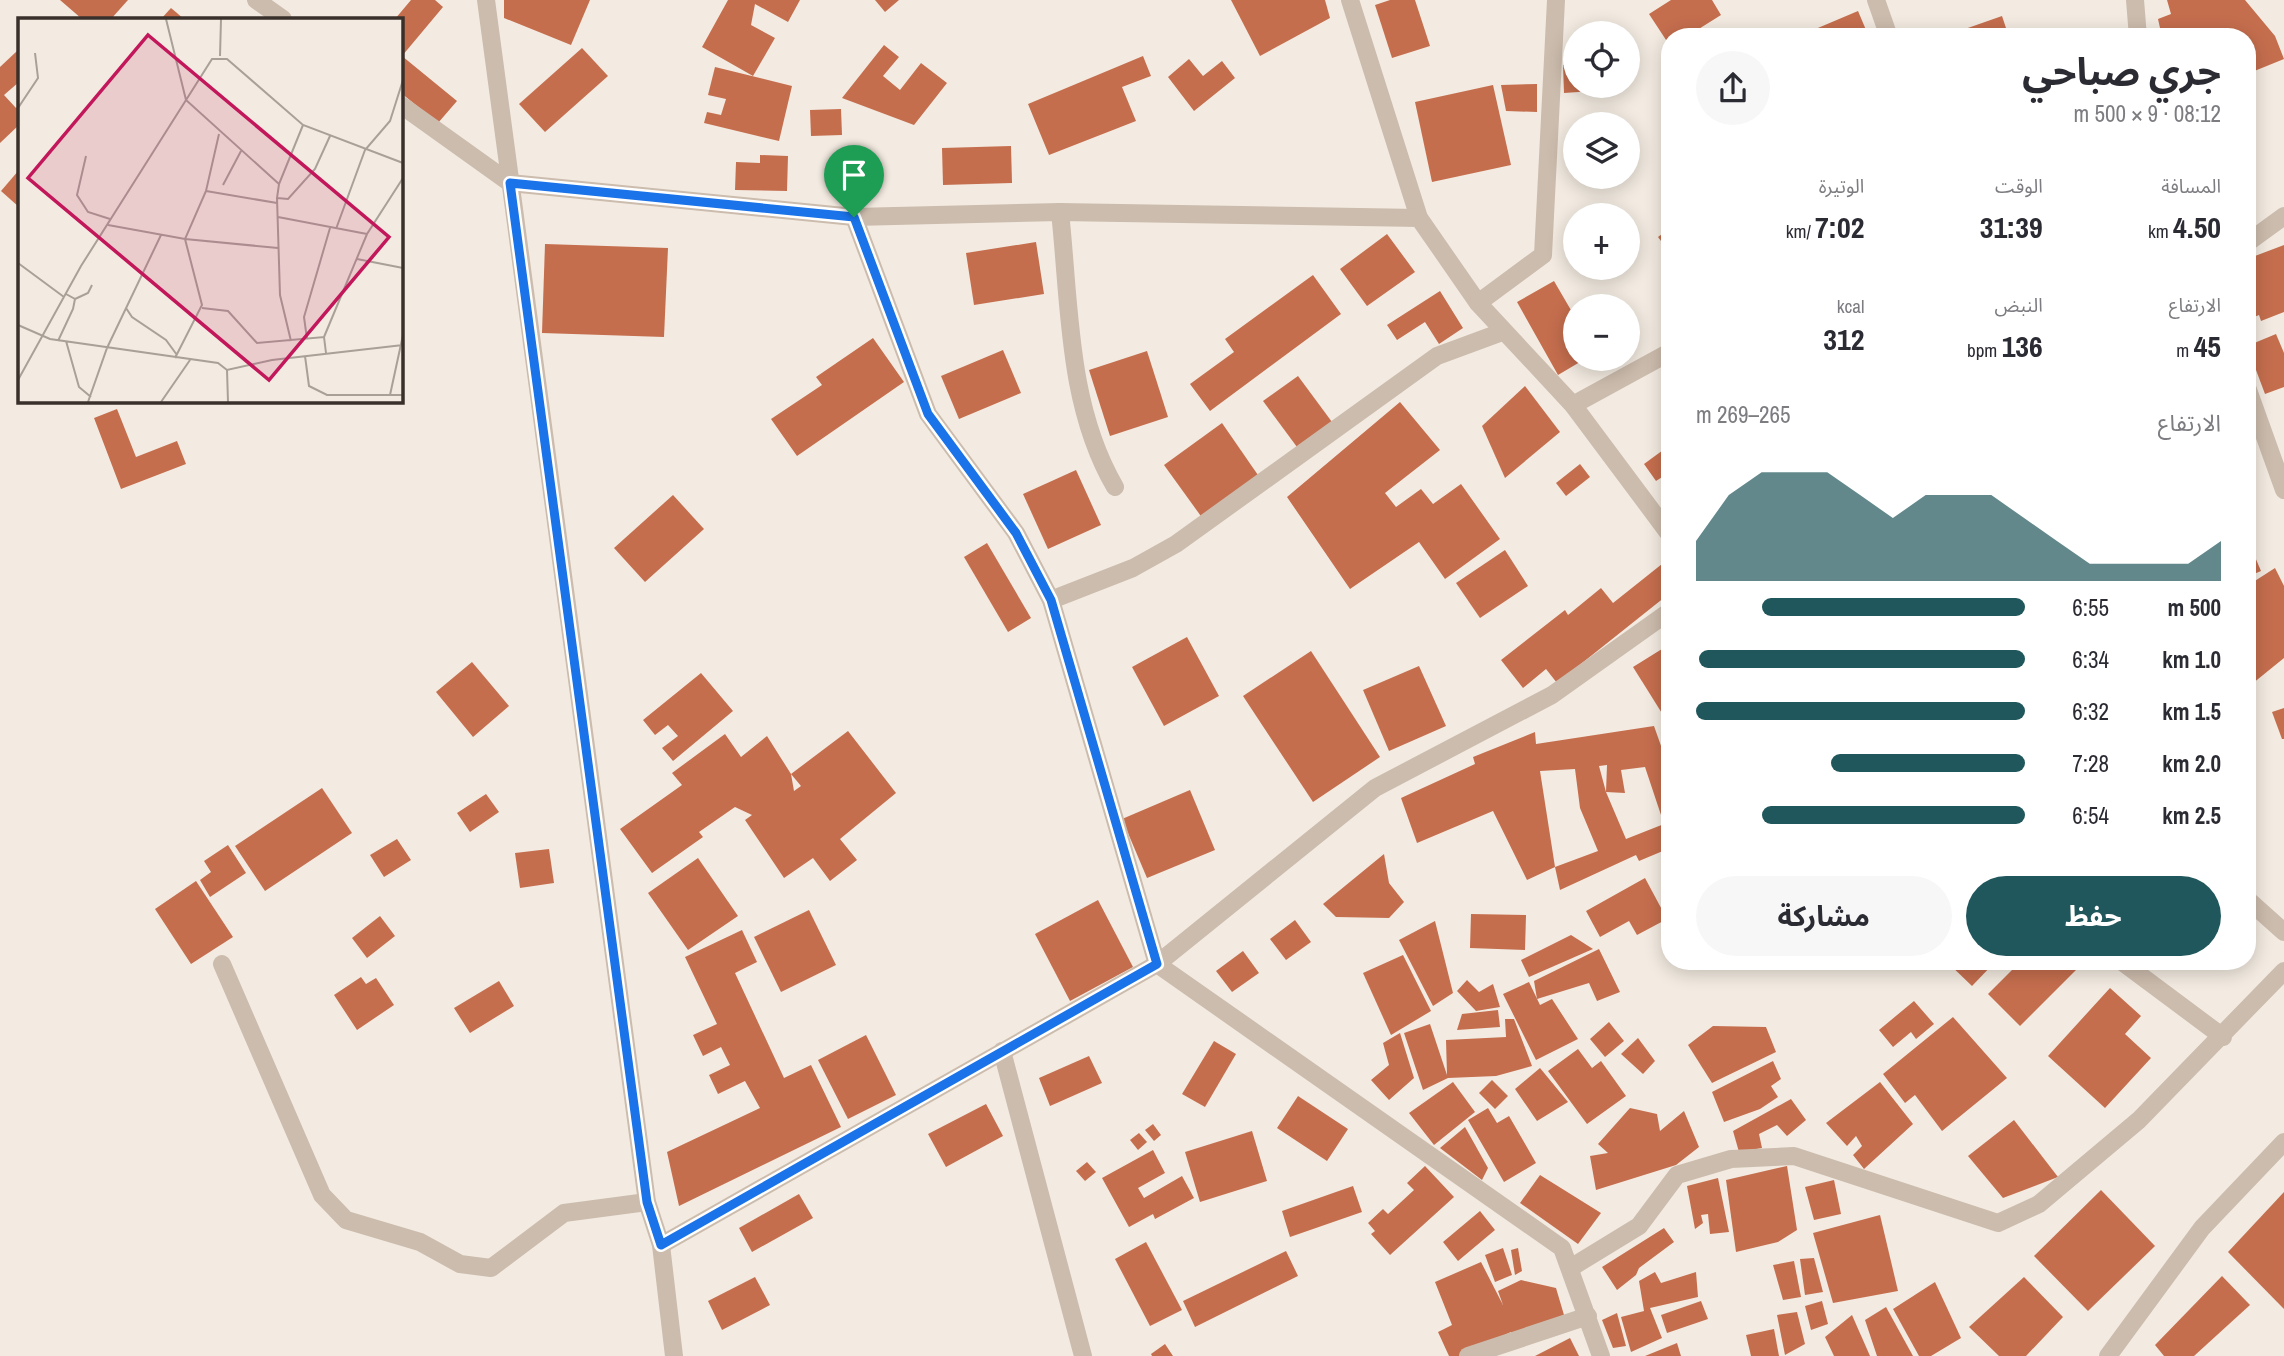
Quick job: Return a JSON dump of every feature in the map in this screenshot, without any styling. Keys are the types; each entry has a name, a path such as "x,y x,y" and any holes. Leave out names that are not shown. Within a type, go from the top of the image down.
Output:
{"street":[{"path":"256,0 282,18"},
{"path":"486,0 647,1202 661,1245 674,1356"},
{"path":"1350,0 1419,218 1478,303 1502,332 1573,405 1661,523"},
{"path":"1478,303 1544,255 1556,0"},
{"path":"1876,0 1886,28"},
{"path":"2135,0 2137,28"},
{"path":"402,105 510,183 854,217 1060,212 1419,218"},
{"path":"1060,212 1080,404 1098,458 1115,487"},
{"path":"2256,236 2284,216"},
{"path":"854,217 928,414 1016,533 1051,600 1157,964 1562,1248 1572,1267 1601,1356"},
{"path":"1051,600 1133,568 1176,544 1437,356 1502,332"},
{"path":"1573,405 1661,357"},
{"path":"2256,412 2284,491"},
{"path":"661,1245 1157,964 1375,788 1552,695 1661,617"},
{"path":"2256,907 2284,932"},
{"path":"222,964 322,1195 346,1220 420,1242 460,1264 491,1268 564,1213 647,1202"},
{"path":"2134,970 2223,1037"},
{"path":"1572,1267 1639,1226 1677,1175 1731,1159 1794,1156 1998,1223 2039,1204 2139,1120 2223,1037 2284,971"},
{"path":"1002,1051 1083,1356"},
{"path":"2108,1356 2202,1228 2284,1142"},
{"path":"1468,1356 1588,1316"}],"building":[{"path":"60,0 128,0 112,18 81,18"},
{"path":"411,0 435,0 443,7 402,56 402,18 396,18"},
{"path":"504,0 590,0 571,45 504,18"},
{"path":"728,0 800,0 788,22 755,4 751,25 775,38 753,76 702,47"},
{"path":"875,0 899,0 885,12"},
{"path":"1231,0 1325,0 1330,18 1260,56"},
{"path":"1390,0 1415,0 1430,46 1392,58 1375,5"},
{"path":"1671,0 1712,0 1721,15 1700,28 1661,28 1661,32 1649,14"},
{"path":"2167,0 2245,0 2275,36 2284,59 2256,70 2256,28 2160,28 2158,19 2171,14"},
{"path":"171,8 183,18 162,18"},
{"path":"1858,11 1865,28 1818,28"},
{"path":"2002,16 2006,28 1968,28"},
{"path":"884,45 899,57 883,76 900,90 921,63 947,83 914,125 842,98"},
{"path":"582,48 608,76 545,132 519,104"},
{"path":"17,51 18,83 4,95 16,108 18,106 18,126 0,143 0,67"},
{"path":"402,56 457,101 438,123 402,94"},
{"path":"1143,56 1151,76 1122,87 1136,121 1049,155 1028,104"},
{"path":"1189,59 1203,76 1222,61 1235,78 1194,111 1168,77"},
{"path":"715,67 792,86 779,141 704,123 707,112 721,115 726,99 708,95"},
{"path":"1537,84 1537,112 1506,111 1501,85"},
{"path":"1493,85 1511,165 1432,182 1415,102"},
{"path":"841,109 842,135 811,136 810,110"},
{"path":"1011,146 1012,183 943,185 942,148"},
{"path":"760,155 788,156 787,191 735,190 736,162 760,163"},
{"path":"18,171 18,206 1,191"},
{"path":"1387,234 1415,272 1367,306 1340,269"},
{"path":"1036,242 1044,294 974,305 966,253"},
{"path":"545,244 668,248 664,337 542,333"},
{"path":"2284,245 2284,312 2261,321 2259,315 2256,316 2256,256"},
{"path":"1313,275 1341,314 1210,411 1190,384 1234,352 1225,339"},
{"path":"1554,281 1563,296 1565,371 1558,375 1517,302"},
{"path":"1440,291 1463,328 1439,344 1425,322 1397,340 1387,325"},
{"path":"2276,334 2284,353 2284,387 2265,394 2256,370 2256,342"},
{"path":"873,338 904,382 797,456 771,419 822,385 816,377"},
{"path":"1003,350 1021,393 959,419 941,376"},
{"path":"1147,351 1168,417 1110,436 1089,370"},
{"path":"1298,376 1332,422 1297,447 1263,401"},
{"path":"1525,386 1560,432 1505,478 1482,426"},
{"path":"1400,402 1440,450 1385,493 1396,507 1421,489 1433,504 1461,484 1500,539 1445,579 1419,542 1350,589 1287,497"},
{"path":"117,409 136,457 177,441 186,464 121,489 94,418"},
{"path":"1222,423 1260,478 1203,519 1164,465"},
{"path":"1661,452 1661,478 1656,481 1644,464"},
{"path":"1580,464 1590,477 1566,496 1556,483"},
{"path":"1076,470 1101,525 1048,549 1023,494"},
{"path":"673,495 704,529 645,582 614,548"},
{"path":"987,543 1031,618 1008,632 964,557"},
{"path":"1505,550 1528,586 1480,618 1456,583"},
{"path":"2256,559 2261,571 2256,573"},
{"path":"1661,565 1661,600 1557,683 1546,669 1523,688 1501,660 1565,610 1568,615 1601,588 1613,603"},
{"path":"2275,568 2284,586 2284,658 2256,681 2256,580"},
{"path":"1187,637 1219,696 1164,726 1132,667"},
{"path":"1661,650 1661,712 1633,667"},
{"path":"1311,651 1380,757 1313,802 1243,696"},
{"path":"472,662 509,706 473,737 436,692"},
{"path":"1419,666 1446,726 1389,751 1363,690"},
{"path":"701,673 733,711 673,761 662,748 678,736 668,725 655,735 643,720"},
{"path":"2284,708 2284,739 2282,739 2272,712"},
{"path":"1654,726 1661,746 1661,815 1645,767 1621,770 1625,793 1606,792 1626,839 1661,825 1661,852 1639,861 1636,855 1560,890 1555,867 1527,880 1493,811 1417,843 1401,798 1475,764 1473,757 1535,732 1536,744","holes":["1607,765 1606,792 1599,766","1575,769 1580,808 1598,851 1555,867 1540,771"]},
{"path":"848,731 896,793 840,839 857,860 830,881 813,858 784,878 745,820 752,815 735,807 699,832 703,837 652,873 620,829 682,785 672,773 725,734 741,757 767,736 791,774","holes":["791,774 801,786 794,791"]},
{"path":"322,788 352,833 265,891 235,846"},
{"path":"1190,790 1215,850 1147,878 1122,819"},
{"path":"486,794 499,812 470,832 457,813"},
{"path":"397,839 411,860 384,877 370,855"},
{"path":"228,845 246,873 210,897 200,880 211,872 204,861"},
{"path":"549,849 554,883 520,888 515,853"},
{"path":"1384,854 1389,883 1404,902 1389,918 1336,917 1323,904"},
{"path":"698,858 738,916 688,950 648,893"},
{"path":"1645,878 1661,908 1661,922 1637,935 1629,921 1600,937 1586,911"},
{"path":"196,881 233,937 191,964 155,909"},
{"path":"1098,900 1133,967 1070,1001 1035,934"},
{"path":"809,910 836,965 781,992 754,937"},
{"path":"1471,914 1526,915 1525,950 1470,948"},
{"path":"380,916 395,936 367,958 352,938"},
{"path":"1295,920 1311,942 1286,960 1270,939"},
{"path":"1435,921 1453,993 1433,1006 1399,940"},
{"path":"742,930 757,962 735,973 784,1078 811,1065 841,1127 679,1206 667,1152 760,1108 745,1081 718,1094 709,1075 730,1065 721,1047 703,1056 693,1035 717,1024 685,957"},
{"path":"1571,935 1593,949 1529,977 1521,960"},
{"path":"1599,949 1620,992 1597,1001 1589,983 1537,999 1534,981"},
{"path":"1243,951 1259,973 1232,992 1216,971"},
{"path":"1403,955 1431,1011 1391,1035 1363,973"},
{"path":"1955,970 1987,970 1972,986"},
{"path":"2012,970 2076,970 2020,1026 1988,994"},
{"path":"361,977 366,984 376,978 394,1005 357,1030 334,995"},
{"path":"1467,980 1479,992 1493,984 1500,1007 1476,1011 1457,991"},
{"path":"499,981 514,1006 470,1033 454,1008"},
{"path":"1529,982 1540,1005 1552,999 1578,1039 1536,1060 1503,994"},
{"path":"2110,988 2141,1016 2125,1034 2151,1058 2105,1108 2048,1056"},
{"path":"1914,1001 1934,1024 1916,1039 1911,1032 1893,1047 1879,1030"},
{"path":"1498,1010 1500,1027 1457,1030 1462,1014"},
{"path":"1953,1017 2007,1078 1942,1131 1915,1095 1905,1103 1883,1074"},
{"path":"1505,1019 1514,1019 1532,1066 1496,1076 1448,1078 1423,1090 1404,1033 1430,1024 1447,1075 1446,1040 1506,1037"},
{"path":"1609,1022 1624,1041 1605,1057 1590,1039"},
{"path":"1713,1026 1766,1027 1776,1052 1712,1083 1688,1045"},
{"path":"1400,1033 1414,1078 1389,1100 1371,1080 1389,1065 1383,1043"},
{"path":"866,1035 896,1095 848,1119 818,1060"},
{"path":"1638,1038 1655,1061 1643,1074 1621,1054"},
{"path":"1214,1041 1236,1054 1205,1107 1182,1094"},
{"path":"1578,1049 1592,1068 1601,1061 1626,1096 1587,1124 1548,1071"},
{"path":"1089,1056 1102,1083 1050,1106 1039,1078"},
{"path":"1773,1061 1781,1079 1771,1086 1778,1097 1760,1109 1724,1122 1712,1092"},
{"path":"1540,1068 1568,1102 1537,1121 1515,1089"},
{"path":"1492,1080 1508,1096 1495,1109 1479,1093"},
{"path":"1453,1082 1475,1112 1434,1145 1409,1113"},
{"path":"1880,1082 1913,1124 1864,1169 1853,1155 1862,1146 1856,1136 1847,1146 1826,1123"},
{"path":"1298,1096 1348,1129 1327,1161 1277,1128"},
{"path":"1791,1099 1806,1120 1787,1136 1777,1125 1759,1134 1762,1148 1739,1152 1733,1131"},
{"path":"986,1104 1003,1136 946,1167 928,1134"},
{"path":"1488,1108 1497,1123 1509,1116 1536,1163 1504,1182 1468,1120"},
{"path":"1630,1108 1657,1114 1660,1131 1684,1111 1699,1147 1676,1165 1596,1190 1590,1156 1608,1153 1598,1144"},
{"path":"2014,1120 2058,1177 2003,1198 1968,1156"},
{"path":"1153,1124 1161,1135 1154,1141 1145,1130"},
{"path":"1465,1127 1488,1168 1482,1180 1440,1148"},
{"path":"1252,1131 1267,1181 1200,1202 1185,1152"},
{"path":"1139,1133 1147,1142 1138,1150 1130,1140"},
{"path":"1153,1150 1165,1173 1138,1188 1144,1198 1182,1176 1194,1198 1155,1219 1153,1214 1129,1227 1102,1178"},
{"path":"1087,1162 1096,1172 1085,1181 1076,1171"},
{"path":"1425,1166 1454,1197 1390,1255 1371,1234 1375,1231 1368,1223 1383,1209 1388,1214 1414,1190 1407,1183"},
{"path":"1787,1166 1797,1230 1778,1242 1736,1252 1726,1180"},
{"path":"1540,1175 1601,1213 1578,1244 1520,1203"},
{"path":"1718,1178 1729,1232 1710,1234 1708,1214 1701,1215 1703,1223 1695,1229 1687,1186"},
{"path":"1834,1180 1841,1214 1814,1220 1805,1187"},
{"path":"1353,1186 1362,1212 1290,1237 1282,1211"},
{"path":"2101,1190 2155,1246 2088,1311 2034,1256"},
{"path":"2284,1192 2284,1309 2228,1252"},
{"path":"799,1194 813,1218 752,1252 739,1228"},
{"path":"1480,1211 1495,1230 1458,1261 1443,1242"},
{"path":"1880,1215 1898,1291 1833,1303 1813,1233"},
{"path":"1664,1228 1674,1242 1639,1268 1636,1275 1617,1290 1602,1267"},
{"path":"1146,1242 1182,1310 1150,1326 1115,1259"},
{"path":"1503,1248 1512,1275 1495,1282 1485,1255"},
{"path":"1518,1248 1522,1271 1515,1275 1511,1250"},
{"path":"1286,1251 1298,1276 1195,1327 1183,1301"},
{"path":"1814,1258 1823,1292 1805,1295 1800,1259"},
{"path":"1794,1261 1801,1297 1783,1300 1773,1265"},
{"path":"1481,1262 1503,1305 1498,1291 1521,1280 1556,1288 1564,1315 1512,1335 1511,1332 1459,1356 1449,1356 1438,1332 1452,1325 1435,1282"},
{"path":"1655,1272 1661,1283 1696,1272 1698,1297 1650,1308 1662,1338 1631,1352 1621,1317 1644,1311 1639,1281"},
{"path":"2222,1276 2250,1305 2194,1356 2164,1356 2155,1345"},
{"path":"755,1277 770,1305 722,1330 708,1301"},
{"path":"2024,1277 2063,1317 2026,1356 1999,1356 1969,1327"},
{"path":"1935,1282 1961,1338 1931,1356 1919,1356 1893,1309"},
{"path":"1701,1301 1708,1319 1667,1333 1661,1315"},
{"path":"1822,1301 1828,1324 1811,1330 1805,1306"},
{"path":"1886,1307 1913,1356 1877,1356 1865,1320"},
{"path":"1797,1312 1805,1344 1785,1355 1777,1315"},
{"path":"1617,1313 1626,1346 1613,1348 1602,1320"},
{"path":"1852,1315 1870,1356 1834,1356 1825,1337"},
{"path":"1774,1329 1779,1356 1751,1356 1746,1335"},
{"path":"1570,1338 1579,1356 1535,1356"},
{"path":"1677,1343 1681,1356 1645,1356"},
{"path":"1165,1344 1173,1356 1152,1356 1151,1354"}],"route":[{"path":"510,183 854,217 928,414 1016,533 1051,600 1157,964 661,1245 647,1202 510,183"}]}
